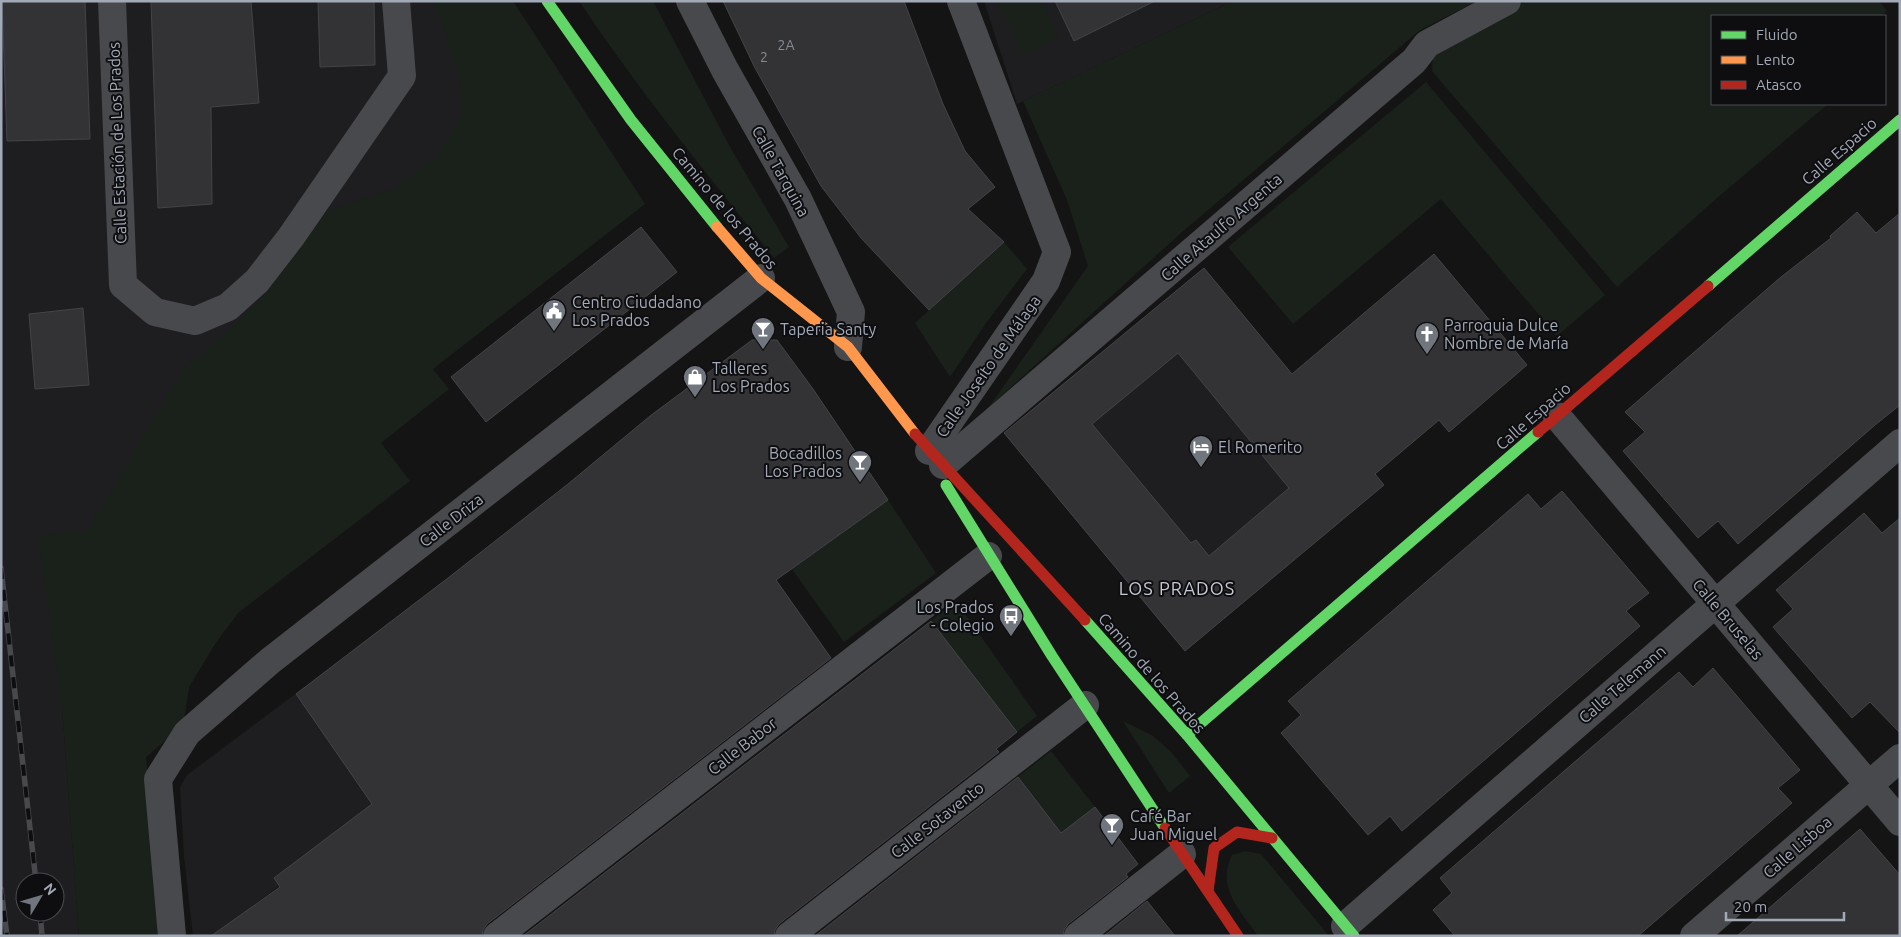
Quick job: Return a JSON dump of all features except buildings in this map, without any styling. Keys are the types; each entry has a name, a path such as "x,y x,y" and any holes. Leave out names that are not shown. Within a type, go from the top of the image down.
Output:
{"main road":[{"name":"Camino de los Prados","path":"547,1 631,120 721,232 761,278 848,347 930,452 1045,575 1186,735 1350,931"},
{"name":"Calle Espacio","path":"1186,735 1900,120"},
{"name":"Camino de los Prados","path":"930,452 988,556 1182,854 1238,936"},
{"path":"1208,891 1214,848 1237,832 1272,838"}],"street":[{"name":"Calle Estación de Los Prados","path":"112,1 123,286 155,312 195,321 228,307 257,281 291,237 402,76 396,1"},
{"name":"Calle Tarquina","path":"690,1 724,70 798,199 852,312 848,347"},
{"name":"Calle Joseíto de Málaga","path":"930,452 1046,281 1056,252 961,1"},
{"name":"Calle Ataulfo Argenta","path":"930,452 1414,61 1428,44 1507,1"},
{"name":"Calle Driza","path":"172,936 158,778 187,733 286,649 761,278"},
{"name":"Calle Bruselas","path":"1557,416 1900,822"},
{"name":"Calle Telemann","path":"1350,931 1716,603 1900,443"},
{"name":"Calle Babor","path":"497,936 988,556"},
{"name":"Calle Sotavento","path":"789,936 1085,705"},
{"name":"Calle Lisboa","path":"1694,936 1900,758"},
{"path":"1078,936 1182,854"}],"shaded area":[{"path":"1,1 513,1 454,301 215,644 189,687 183,726 62,706 79,936 1,936"},
{"path":"432,1 513,1 645,204 433,369 449,389 381,443 410,481 238,613 215,644 189,687 183,726 146,757 161,936 79,936 62,706 38,536 87,531 183,369 223,336 261,299 328,210 394,189 440,153 463,114 460,80 441,18"},
{"path":"579,1 653,1 730,147 789,247 774,258 649,100"},
{"path":"984,1 1233,1 1017,104"},
{"path":"997,1 1042,1 1059,38 1023,55"},
{"path":"1233,1 1477,1 1420,30 1181,233 989,407 1088,266 1067,200 1023,101"},
{"path":"1526,1 1879,1 1887,11 1881,15 1711,15 1711,105 1827,105 1717,198 1617,287 1432,71 1433,53 1441,45"},
{"path":"1426,82 1605,295 1557,336 1441,199 1293,324 1228,247"},
{"path":"1004,242 1027,269 986,323 950,377 915,323"},
{"name":"El Romerito","path":"1204,268 1384,485 1185,651 1004,433"},
{"path":"888,500 936,573 844,642 792,569"},
{"path":"528,515 614,633 213,936 193,936 184,857 180,787 187,775 415,604"},
{"path":"956,601 1037,716 1017,732 931,621"},
{"path":"1123,721 1153,736 1171,752 1190,776 1169,793"},
{"path":"1051,751 1095,807 1061,833 1018,777"},
{"path":"1245,851 1261,854 1329,936 1258,936 1238,908 1228,888 1228,867 1232,855"}],"railway":[{"path":"1,568 35,872"},
{"path":"1,889 7,936"},
{"path":"41,922 42,936"}],"traffic: fast":[{"path":"547,1 631,120 717,227"},
{"path":"1708,286 1900,120"},
{"path":"1187,735 1538,432"},
{"path":"946,485 1052,656 1165,828"},
{"path":"1085,620 1187,735 1354,936"}],"traffic: slow":[{"path":"717,227 761,278 848,347 915,434"}],"traffic: jam":[{"path":"1538,432 1708,286"},
{"path":"915,434 1085,620"},
{"path":"1165,828 1238,936"},
{"path":"1208,891 1214,848 1237,832 1272,838"}],"place":[{"name":"Centro Ciudadano Los Prados","path":"554,332"},
{"name":"Taperia Santy","path":"763,350"},
{"name":"Parroquia Dulce Nombre de María","path":"1427,355"},
{"name":"Talleres Los Prados","path":"695,398"},
{"name":"El Romerito","path":"1201,468"},
{"name":"Bocadillos Los Prados","path":"860,483"},
{"name":"Los Prados - Colegio","path":"1011,637"},
{"name":"Café Bar Juan Miguel","path":"1112,846"}],"district":[{"name":"LOS PRADOS","path":"1177,589"}]}
